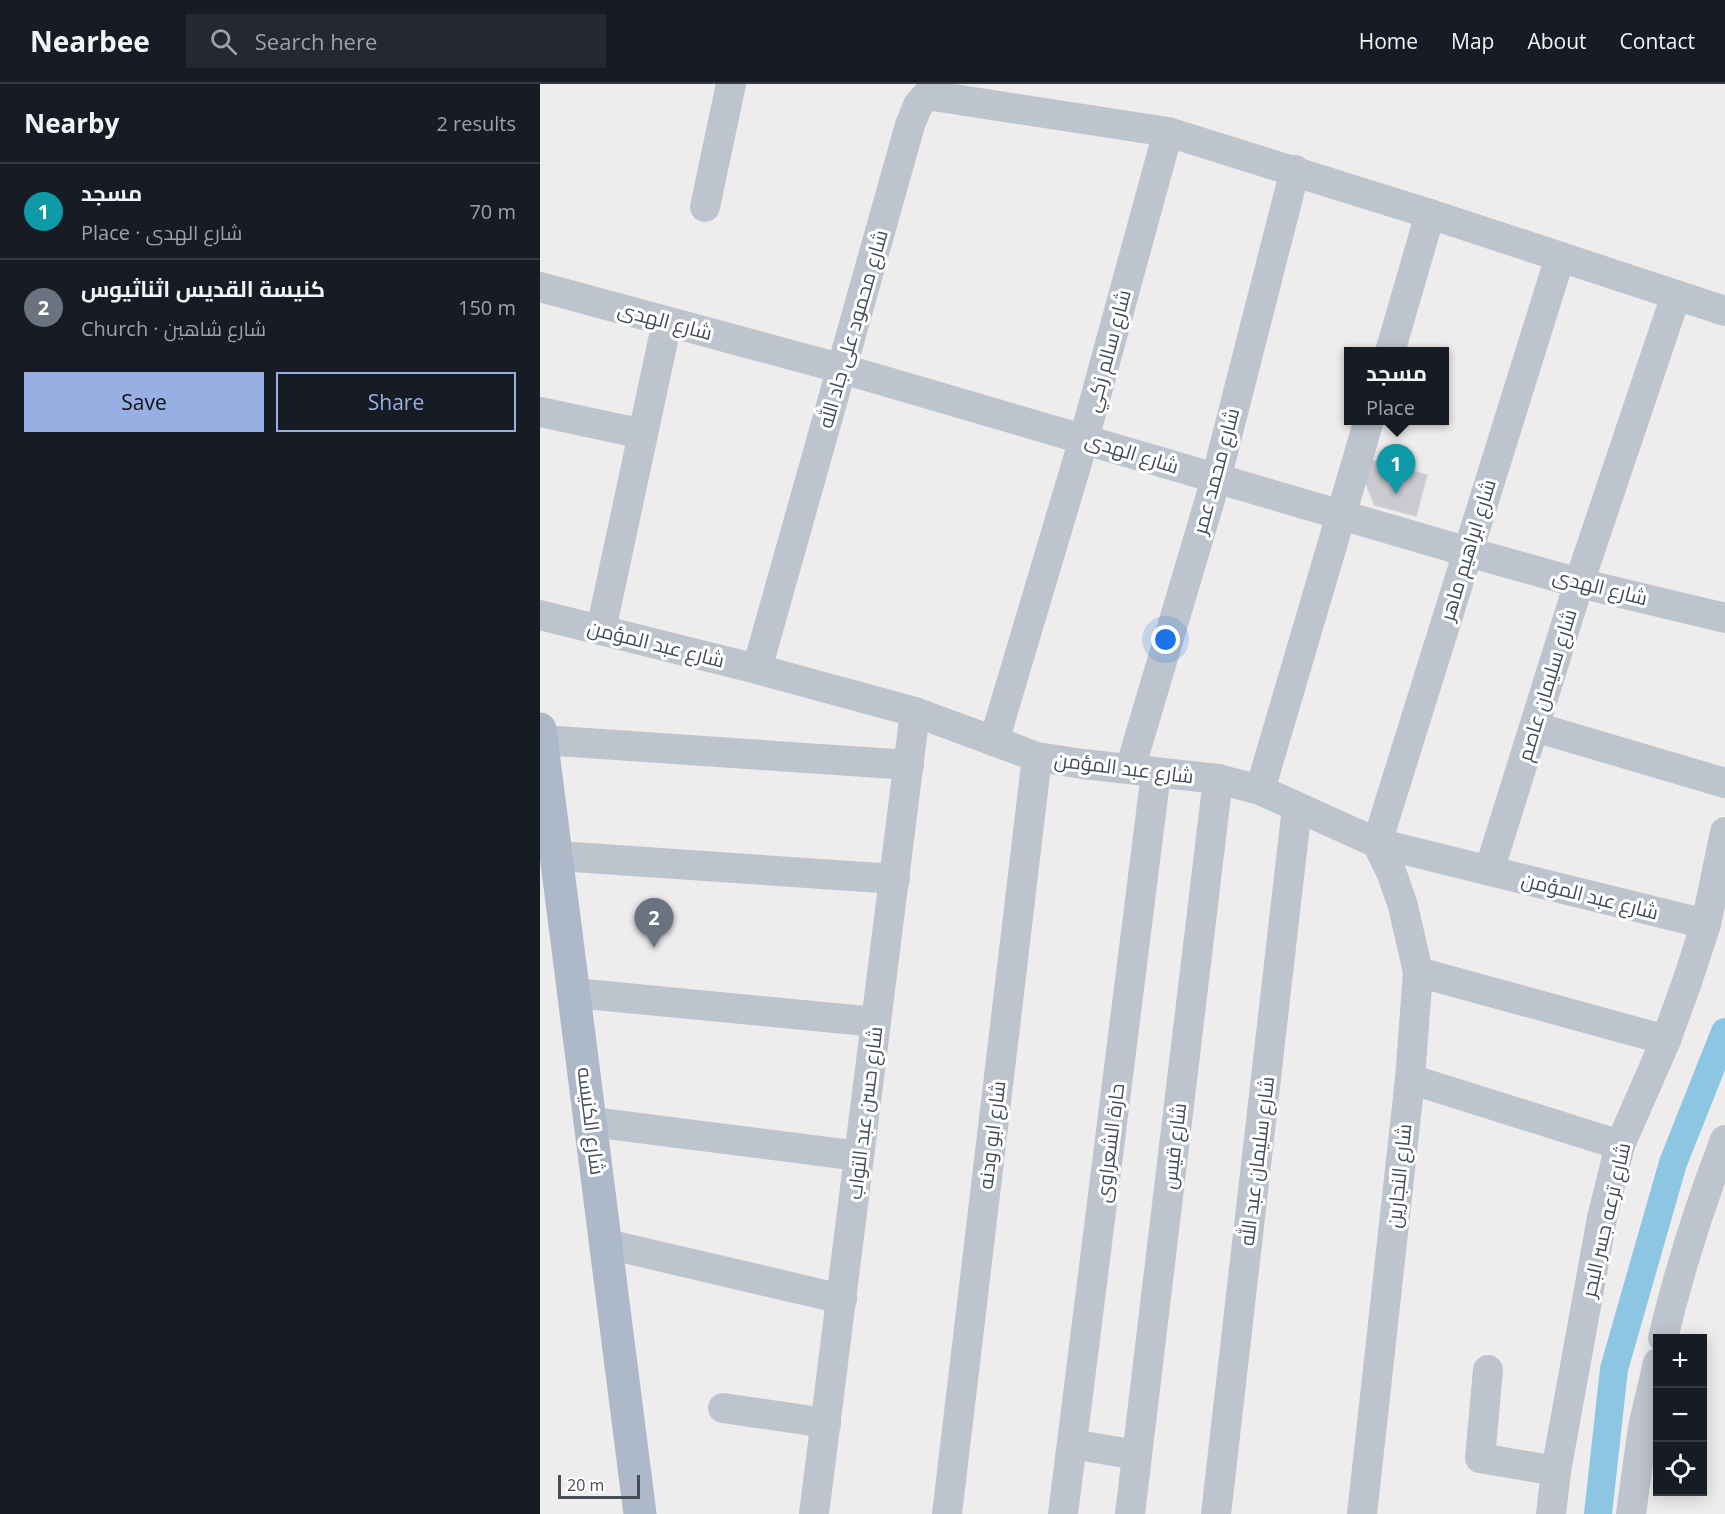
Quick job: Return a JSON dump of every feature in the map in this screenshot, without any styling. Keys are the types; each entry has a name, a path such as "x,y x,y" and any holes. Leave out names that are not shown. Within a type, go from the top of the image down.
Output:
{"main road":[{"name":"شارع الكنيسه","path":"541,735 592,1122 640,1514"}],"street":[{"path":"705,207 731,84"},
{"name":"شارع محمود على جاد الله","path":"757,669 910,125 918,105 927,95 1030,97"},
{"path":"1030,97 1168,132 1725,310"},
{"name":"شارع سالم زكي","path":"994,741 1084,439 1168,132"},
{"name":"شارع محمد عمر","path":"1143,771 1295,171"},
{"path":"1391,347 1430,214"},
{"name":"شارع ابراهيم ماهر","path":"1377,843 1560,257"},
{"name":"شارع الهدى","path":"540,287 843,369 1468,552 1579,583 1725,618"},
{"name":"شارع سليمان عاصم","path":"1488,872 1579,583 1676,295"},
{"path":"601,630 667,322"},
{"path":"540,412 643,434"},
{"path":"1260,790 1368,425"},
{"name":"شارع عبد المؤمن","path":"540,615 757,669 915,712 1037,757 1218,779 1260,790 1377,843 1706,924"},
{"name":"شارع حسن عبد التواب","path":"814,1514 915,712"},
{"path":"1534,727 1725,783"},
{"path":"541,735 909,765"},
{"name":"شارع ابو ودنه","path":"947,1514 1037,757"},
{"name":"حارة الشعراوى","path":"1063,1514 1143,771"},
{"name":"شارع قيس","path":"1130,1514 1218,779"},
{"name":"شارع سليمان عبد الله","path":"1216,1514 1297,807"},
{"name":"شارع ترعه جسر البحر","path":"1551,1514 1556,1471 1602,1218 1620,1145 1666,1040 1706,924 1725,832"},
{"name":"شارع النجارين","path":"1362,1514 1410,1079 1418,972 1403,906 1392,874 1377,843"},
{"path":"558,856 895,879"},
{"path":"1418,972 1666,1040"},
{"path":"575,993 876,1022"},
{"path":"1410,1079 1620,1145"},
{"path":"592,1122 859,1156"},
{"path":"1664,1334 1672,1297 1698,1214 1725,1140"},
{"path":"607,1244 842,1299"},
{"path":"1488,1370 1480,1458 1556,1471"},
{"path":"1631,1514 1643,1426 1653,1384"},
{"path":"723,1408 826,1423"},
{"path":"1072,1444 1137,1455"}],"building":[{"path":"1371,460 1427,475 1416,516 1375,505 1365,482"}],"waterway":[{"path":"1598,1514 1614,1369 1673,1163 1725,1032"}],"place":[{"name":"مسجد","path":"1396,494"},
{"name":"كنيسة القديس اثناثيوس","path":"654,948"}]}
